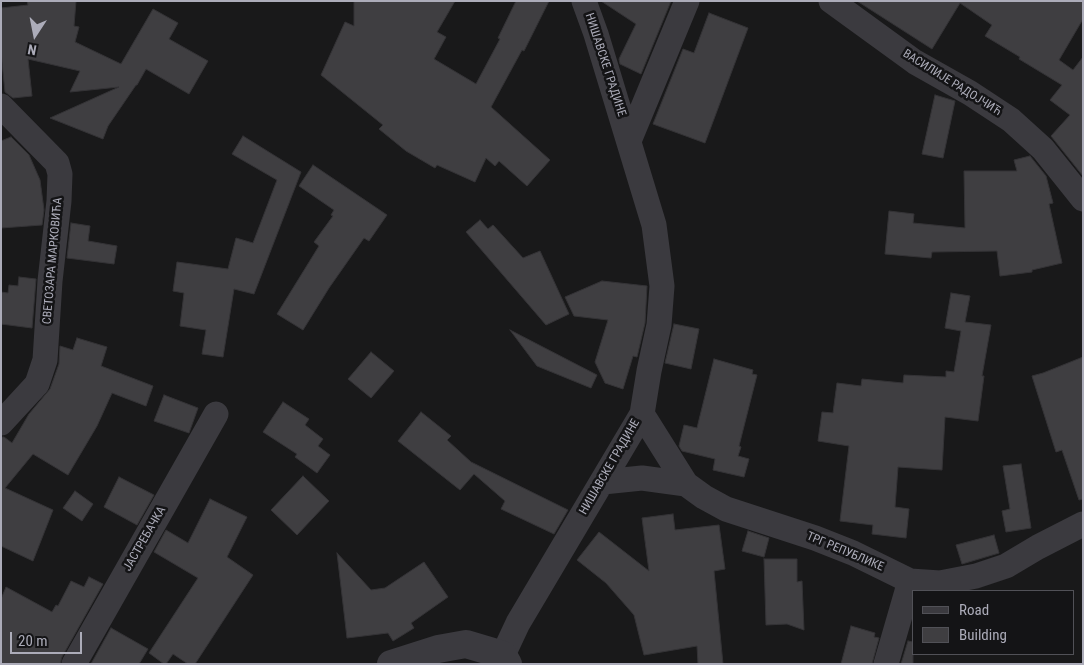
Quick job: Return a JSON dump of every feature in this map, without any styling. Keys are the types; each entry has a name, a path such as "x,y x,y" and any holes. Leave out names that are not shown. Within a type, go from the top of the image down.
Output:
{"street":[{"name":"НИШАВСКЕ ГРАДИНЕ","path":"506,659 518,623 642,414 659,325 662,286 654,225 596,34 584,1"},
{"path":"629,141 687,1"},
{"name":"ВАСИЛИЈЕ РАДОЈЧИЋ","path":"831,1 916,62 970,93 1010,120 1043,149 1083,199"},
{"name":"СВЕТОЗАРА МАРКОВИЋА","path":"1,106 57,163 60,174 43,367 37,384 1,423"},
{"name":"ЈАСТРЕБАЧКА","path":"74,664 216,414"},
{"name":"ТРГ РЕПУБЛИКЕ","path":"642,414 686,484 704,497 726,508 854,553 910,581 940,583 976,576 1006,566 1083,524"},
{"path":"603,482 642,478 686,484"},
{"path":"886,664 910,581"},
{"path":"391,664 438,649 466,644 506,659"}],"building":[{"path":"27,1 76,1 74,26 79,27 75,42 121,64 153,9 178,23 169,39 208,61 189,94 146,69 108,126 103,139 50,118 119,87 70,92 80,71 28,59 32,96 13,98 5,92 1,52 1,8 28,5"},
{"path":"354,1 455,1 437,32 446,37 434,59 476,84 500,39 498,38 516,1 549,1 524,51 522,50 491,107 550,160 527,186 499,161 495,166 486,158 475,182 437,165 435,168 406,151 379,129 383,125 321,75 345,22 354,26"},
{"path":"601,1 671,1 641,74 620,64 619,59 636,24"},
{"path":"857,1 1083,1 1083,19 1059,60 1073,70 1083,57 1083,176 1051,136 1070,115 1050,100 1062,85 985,36 992,25 960,3 932,49"},
{"path":"709,13 748,28 705,143 653,124 683,49 694,53"},
{"path":"935,95 955,101 943,158 922,154"},
{"path":"243,136 301,172 254,294 234,289 223,357 202,354 206,330 180,326 184,293 173,291 177,262 228,269 236,238 253,243 277,180 232,154"},
{"path":"11,137 29,155 40,180 44,210 42,225 1,228 1,141"},
{"path":"1030,156 1046,176 1053,203 1049,204 1062,263 1032,270 1032,272 1000,276 997,251 932,252 931,258 885,254 889,211 914,214 913,223 965,228 964,171 1017,171 1014,160"},
{"path":"313,165 387,215 369,241 364,238 329,288 303,330 277,314 319,246 314,242 333,216 331,215 334,210 299,186"},
{"path":"480,220 488,229 493,225 523,258 540,251 569,314 546,325 466,232"},
{"path":"71,223 90,226 88,241 117,246 114,264 67,258"},
{"path":"19,277 36,279 32,328 1,324 1,292 8,293 9,285 18,286"},
{"path":"602,281 647,286 645,323 637,357 633,356 623,389 605,383 595,362 608,320 574,316 565,297"},
{"path":"951,293 970,296 965,322 991,325 982,376 984,376 978,421 945,417 942,470 898,467 895,507 909,509 906,538 872,534 873,525 840,521 849,446 818,441 822,412 833,413 837,383 861,386 862,379 903,383 904,375 946,377 946,371 954,372 961,331 945,328"},
{"path":"674,324 699,329 691,369 665,363"},
{"path":"510,330 597,375 591,388 537,366"},
{"path":"77,338 107,347 101,366 153,386 146,406 112,393 97,426 68,475 33,454 5,488 53,510 33,561 1,546 1,437 12,443 29,414 50,389 59,364 60,346 73,350"},
{"path":"371,352 394,371 371,398 348,379"},
{"path":"1083,357 1083,499 1079,500 1062,450 1056,452 1032,376"},
{"path":"714,359 753,370 752,374 757,375 739,446 741,447 738,456 749,459 744,477 713,470 715,459 682,451 679,446 684,425 697,428"},
{"path":"164,395 198,408 189,433 154,421"},
{"path":"283,402 309,419 305,425 323,439 318,446 330,455 317,473 295,457 297,454 263,432"},
{"path":"421,412 451,436 447,440 471,462 568,510 554,534 501,509 505,501 474,474 460,490 398,441"},
{"path":"1021,464 1031,528 1006,532 1002,511 1010,509 1003,466"},
{"path":"303,476 329,501 297,535 271,510"},
{"path":"119,477 154,495 137,525 104,507"},
{"path":"75,491 93,504 82,521 63,508"},
{"path":"210,499 247,517 227,557 253,575 195,664 188,664 173,654 164,664 149,653 198,578 154,552 166,530 188,543"},
{"path":"673,514 675,530 719,525 725,569 714,571 723,664 698,664 697,646 644,655 634,615 606,583 577,560 599,532 649,571 642,518"},
{"path":"748,531 769,538 764,557 742,551"},
{"path":"994,535 999,553 962,564 956,545"},
{"path":"337,553 371,590 385,588 424,562 448,597 411,623 414,628 393,641 388,633 347,638"},
{"path":"764,559 797,559 797,582 802,581 804,630 787,624 766,625"},
{"path":"89,577 103,584 62,657 60,664 1,664 1,599 6,587 52,612 56,605 58,606 71,581 84,587"},
{"path":"851,626 875,633 874,637 879,638 872,664 841,664"},
{"path":"111,628 148,649 139,664 91,664"},
{"path":"908,641 912,642 913,664 901,664"}]}
